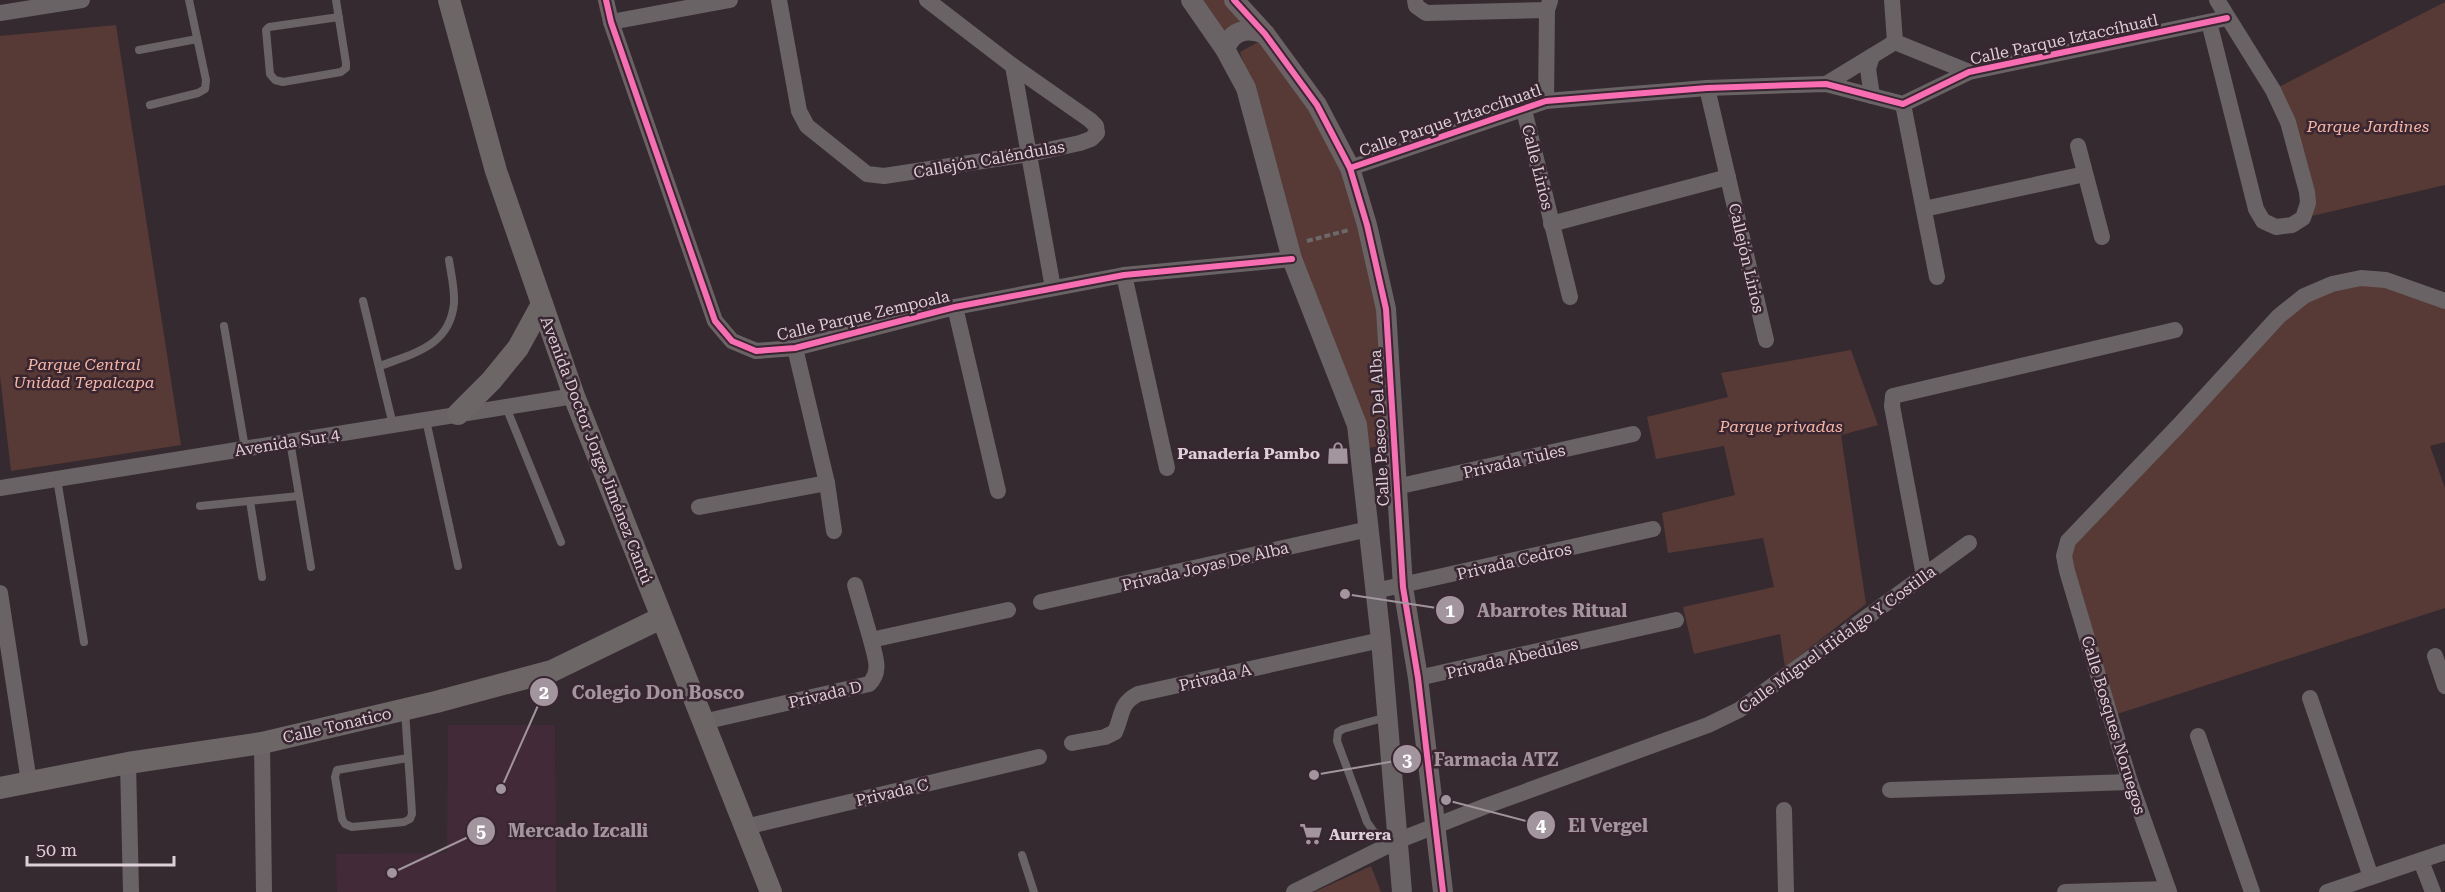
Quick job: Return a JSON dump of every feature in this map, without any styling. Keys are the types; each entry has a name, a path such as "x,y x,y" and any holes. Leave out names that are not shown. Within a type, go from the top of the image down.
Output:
{"main road":[{"name":"Avenida Doctor Jorge Jiménez Cantú","path":"449,0 496,171 574,396 771,892"},
{"path":"458,414 491,381 518,348 542,304"},
{"name":"Calle Tonatico","path":"0,788 128,763 262,743 405,709 552,671 661,618"}],"street":[{"path":"0,13 82,0"},
{"name":"Calle Parque Zempoala","path":"606,0 611,22 715,321 732,341 756,351 795,348 955,307 1124,274 1290,252"},
{"path":"611,22 730,0"},
{"name":"Callejón Caléndulas","path":"779,0 802,119 807,126 867,174 884,176 1029,154 1091,139 1097,133 1096,126 927,0"},
{"name":"Calle Paseo Del Alba","path":"1191,0 1225,49 1246,88 1290,252 1357,425 1381,640 1402,892"},
{"name":"Calle Paseo Del Alba","path":"1234,0 1265,34 1317,105 1350,168 1367,225 1386,309 1403,587 1418,678 1443,892"},
{"path":"1415,0 1416,6 1426,13 1549,5 1546,101"},
{"path":"1892,0 1895,42"},
{"path":"2209,22 2256,209 2263,221 2276,226 2292,225 2303,218 2308,203 2288,122 2273,90 2217,0"},
{"name":"Calle Parque Iztaccíhuatl","path":"1350,168 1546,101 1707,88 1826,84 1903,104 1969,72 2227,18"},
{"path":"1225,49 1231,38 1239,32 1246,30 1265,34"},
{"name":"Calle Parque Iztaccíhuatl","path":"1826,84 1895,42 1969,72"},
{"path":"1872,56 1868,69 1872,96"},
{"path":"1013,66 1053,288"},
{"path":"1570,297 1551,224 1728,177 1707,88"},
{"path":"1903,104 1937,276"},
{"name":"Calle Lirios","path":"1524,110 1551,224"},
{"path":"2078,146 2102,237"},
{"path":"1924,209 2085,174"},
{"name":"Callejón Lirios","path":"1728,177 1766,340"},
{"path":"1124,274 1167,468"},
{"name":"Calle Bosques Noruegos","path":"2169,891 2130,782 2064,556 2068,541 2279,316 2304,296 2332,284 2361,278 2386,280 2445,301"},
{"path":"955,307 998,491"},
{"path":"1924,576 1892,406 1893,396 2175,330"},
{"path":"795,348 827,483 834,531"},
{"name":"Avenida Sur 4","path":"0,488 574,396"},
{"name":"Privada Tules","path":"1396,487 1633,434"},
{"path":"699,507 827,483"},
{"name":"Privada Joyas De Alba","path":"1041,603 1369,530"},
{"name":"Privada Cedros","path":"1375,591 1403,587 1653,530"},
{"name":"Calle Miguel Hidalgo Y Costilla","path":"1294,892 1397,841 1708,725 1739,710 1969,543"},
{"path":"855,585 871,640 1008,610"},
{"path":"0,593 29,782"},
{"name":"Privada Abedules","path":"1418,678 1676,620"},
{"name":"Privada D","path":"702,723 869,684 876,677 877,667 871,640"},
{"name":"Privada A","path":"1072,743 1105,737 1115,732 1122,709 1128,699 1138,694 1381,640"},
{"path":"2435,656 2445,686"},
{"path":"2310,698 2371,877"},
{"path":"2198,736 2252,892"},
{"path":"262,743 264,892"},
{"name":"Privada C","path":"745,827 1039,757"},
{"path":"128,763 131,892"},
{"path":"1890,790 2130,782"},
{"path":"1784,810 1786,892"},
{"path":"2327,892 2445,852"},
{"path":"2421,861 2433,892"},
{"path":"2065,892 2169,891"}],"lane":[{"path":"150,105 198,93 205,89 189,0"},
{"path":"336,0 339,17 346,68 341,72 283,82 275,80 270,74 266,30 269,27 339,17"},
{"path":"139,50 197,39"},
{"path":"380,366 432,346 447,329 454,303 449,260"},
{"path":"363,301 393,425"},
{"path":"224,326 245,448"},
{"path":"506,407 561,542"},
{"path":"426,420 458,566"},
{"path":"290,441 311,567"},
{"path":"57,478 84,642"},
{"path":"200,506 299,496"},
{"path":"250,501 262,577"},
{"path":"405,709 412,814 410,819 404,822 352,827 345,824 342,819 335,777 337,770 408,759"},
{"path":"1387,717 1343,729 1338,732 1337,741 1367,822 1374,832 1397,841"},
{"path":"1022,855 1034,892"}],"path":[{"path":"1290,252 1367,225"}],"shaded area":[{"path":"448,725 555,725 556,892 337,892 336,854 447,853"}],"green space":[{"path":"1196,0 1226,0 1245,22 1225,36"},
{"name":"Parque Jardines","path":"2445,2 2445,185 2303,218 2307,192 2273,90"},
{"name":"Parque Central Unidad Tepalcapa","path":"116,25 181,445 11,471 0,376 0,36"},
{"path":"1260,41 1316,113 1362,219 1384,309 1389,445 1367,448 1305,272 1280,181 1240,52"},
{"path":"2361,278 2445,301 2445,442 2430,446 2445,488 2445,608 2111,716 2067,571 2068,541 2279,316"},
{"name":"Parque privadas","path":"1851,350 1878,425 1841,435 1866,604 1785,667 1780,634 1694,654 1683,607 1774,587 1763,538 1668,553 1662,513 1735,495 1724,446 1656,459 1647,417 1728,397 1721,373"},
{"path":"1371,866 1381,892 1314,892"}],"cycle path":[{"path":"606,0 611,22 715,321 732,341 756,351 795,348 955,307 1124,275 1292,259"},
{"path":"1234,0 1265,34 1317,105 1350,168 1367,225 1386,309 1403,587 1418,678 1443,892"},
{"path":"1350,168 1546,101 1707,88 1826,84 1903,104 1969,72 2227,18"}],"place":[{"name":"Panadería Pambo","path":"1338,453"},
{"name":"Abarrotes Ritual","path":"1345,594"},
{"name":"Farmacia ATZ","path":"1314,775"},
{"name":"Colegio Don Bosco","path":"501,789"},
{"name":"El Vergel","path":"1446,800"},
{"name":"Aurrera","path":"1311,834"},
{"name":"Mercado Izcalli","path":"392,873"}]}
